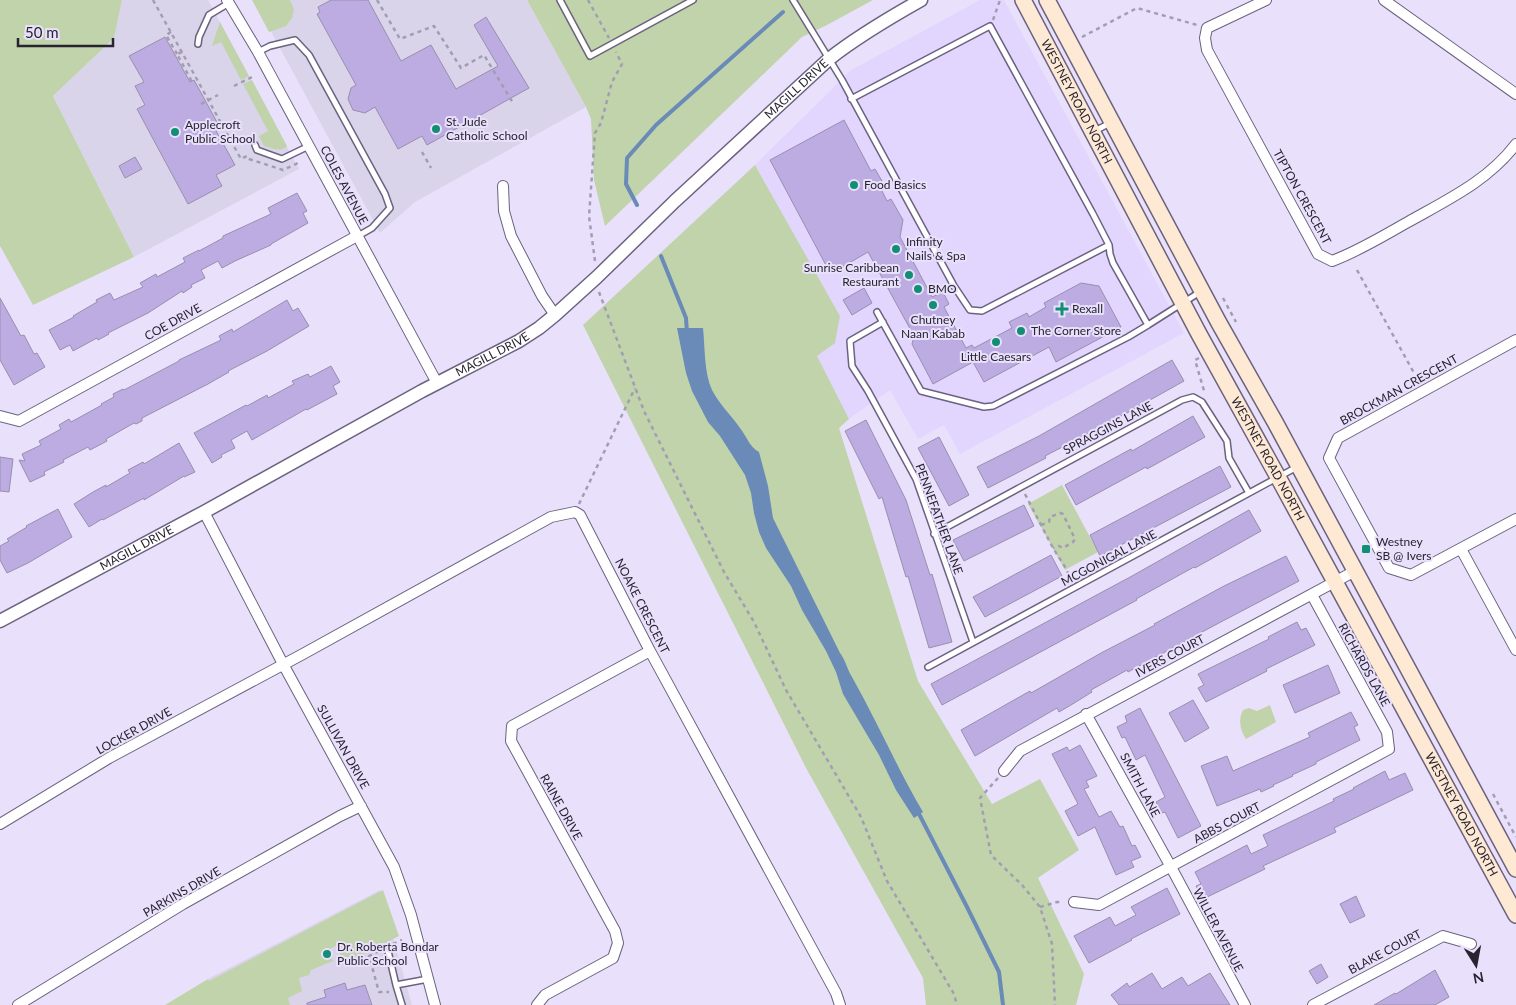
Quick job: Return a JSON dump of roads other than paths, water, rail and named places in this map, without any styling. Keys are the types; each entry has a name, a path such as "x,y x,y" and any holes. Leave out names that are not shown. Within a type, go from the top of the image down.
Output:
{"main road":[{"name":"WESTNEY ROAD NORTH","path":"1023,0 1182,302 1516,915"},
{"name":"WESTNEY ROAD NORTH","path":"1047,0 1202,291 1299,466 1516,869"}],"street":[{"name":"MAGILL DRIVE","path":"0,621 204,512 437,383 518,341 555,315 597,277 675,201 829,59 885,20 921,0"},
{"name":"TIPTON CRESCENT","path":"1266,0 1207,28 1205,38 1207,50 1318,254 1332,260 1358,250 1472,186 1506,157 1516,144"},
{"path":"1384,0 1516,94"},
{"name":"COLES AVENUE","path":"228,2 258,52 437,383"},
{"path":"503,186 504,211 511,236 542,296 555,315"},
{"name":"COE DRIVE","path":"0,416 19,421 357,236"},
{"name":"BROCKMAN CRESCENT","path":"1516,340 1338,438 1329,458 1389,568 1411,575 1516,519"},
{"name":"SULLIVAN DRIVE","path":"204,512 283,664 394,867 411,914 435,1005"},
{"name":"NOAKE CRESCENT","path":"283,664 551,517 575,512 580,515 650,651 832,984 840,1005"},
{"path":"1461,549 1516,650"},
{"name":"IVERS COURT","path":"1004,771 1020,751 1356,571"},
{"name":"RICHARDS LANE","path":"1312,594 1387,732 1389,749"},
{"name":"RAINE DRIVE","path":"537,1005 545,995 613,958 618,944 615,931 511,741 512,726 650,651"},
{"name":"LOCKER DRIVE","path":"0,824 109,758 283,664"},
{"name":"SMITH LANE","path":"1086,714 1171,867"},
{"name":"ABBS COURT","path":"1074,902 1099,905 1389,749"},
{"name":"PARKINS DRIVE","path":"18,1005 183,904 361,806"},
{"name":"WILLER AVENUE","path":"1171,867 1244,1005"},
{"name":"BLAKE COURT","path":"1313,1005 1443,936 1471,944"}],"lane":[{"path":"560,0 590,56 693,0"},
{"path":"793,0 829,59 954,286 970,310 982,311 1109,245"},
{"path":"198,44 199,37 209,15 228,2"},
{"path":"851,99 990,26 1109,245 1113,263 1148,324"},
{"path":"258,52 270,46 295,40 309,55 386,194 390,208 372,228 357,236"},
{"path":"1093,132 1112,121"},
{"path":"254,145 258,150 282,159 309,146"},
{"path":"877,312 921,391 984,407 993,406 1128,337 1202,291"},
{"name":"PENNEFATHER LANE","path":"883,322 850,341 852,366 868,391 916,479 973,642"},
{"name":"SPRAGGINS LANE","path":"934,534 1182,400 1193,397 1202,402 1227,441 1229,458 1249,493"},
{"name":"MCGONIGAL LANE","path":"928,666 1299,466"},
{"path":"388,951 402,1005"},
{"path":"396,985 429,979"}],"water":[{"path":"677,328 703,328 706,368 712,390 751,444 759,452 768,486 773,518 850,674 923,812 914,818 896,790 879,755 843,694 836,672 826,651 802,610 791,586 766,548 759,532 751,493 745,475 720,436 708,422 692,391 686,373"}],"waterway":[{"path":"637,205 626,184 627,158 656,125 783,12"},
{"path":"661,256 686,318 687,333"},
{"path":"918,812 999,972 1003,1005"}],"place":[{"name":"St. Jude Catholic School","path":"436,129"},
{"name":"Applecroft Public School","path":"175,132"},
{"name":"Food Basics","path":"854,185"},
{"name":"Infinity Nails & Spa","path":"896,249"},
{"name":"Sunrise Caribbean Restaurant","path":"909,275"},
{"name":"BMO","path":"918,289"},
{"name":"Chutney Naan Kabab","path":"933,305"},
{"name":"Rexall","path":"1062,309"},
{"name":"The Corner Store","path":"1021,331"},
{"name":"Little Caesars","path":"996,342"},
{"name":"Westney SB @ Ivers","path":"1366,549"},
{"name":"Dr. Roberta Bondar Public School","path":"327,954"}]}
